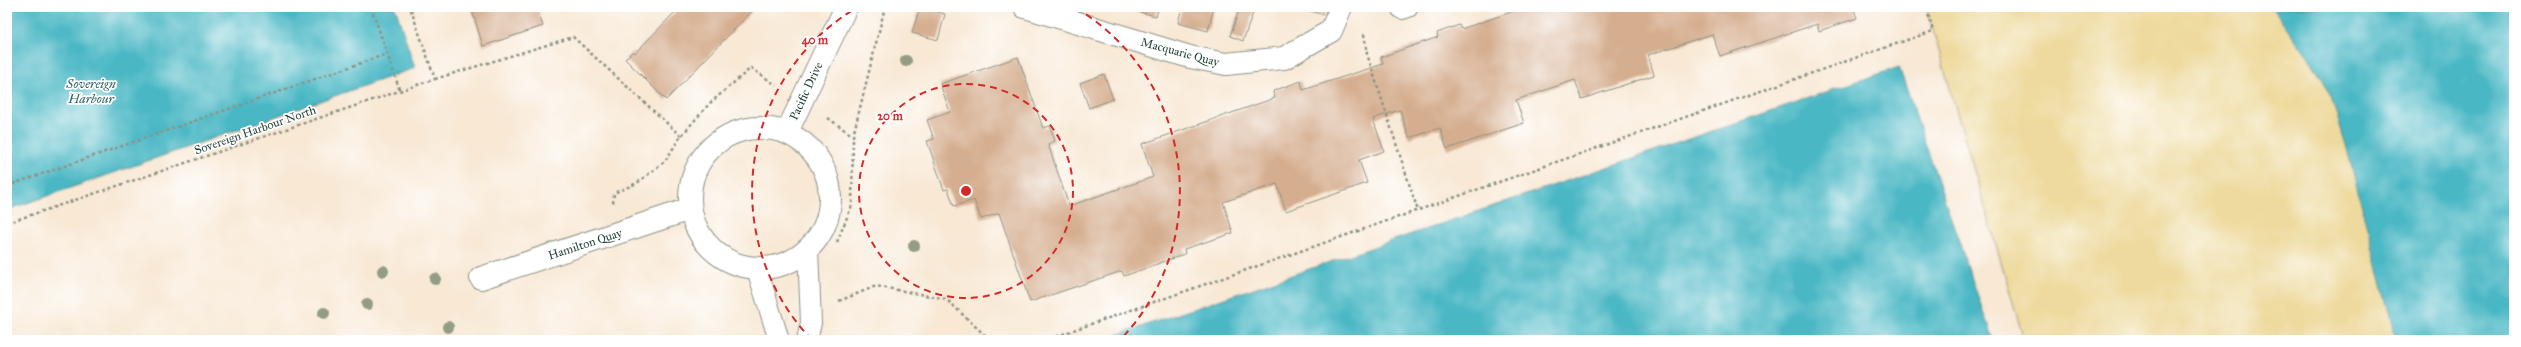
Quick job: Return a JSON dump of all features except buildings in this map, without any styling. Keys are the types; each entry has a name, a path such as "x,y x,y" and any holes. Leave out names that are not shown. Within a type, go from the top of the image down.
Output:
{"street":[{"name":"Pacific Drive","path":"787,132 846,7"},
{"name":"Macquarie Quay","path":"1025,7 1190,57 1226,64 1284,58 1332,31 1341,7"},
{"path":"766,127 787,132 807,145 822,163 830,185 830,208 822,231 808,250 793,260 775,267 757,269 733,263 713,251 697,232 690,209 692,180 696,167 708,149 725,136 745,128 766,127"},
{"name":"Hamilton Quay","path":"481,278 690,209"}],"lane":[{"path":"808,250 809,332"},
{"path":"757,269 779,340"}],"path":[{"path":"371,7 400,91"},
{"path":"410,7 435,79"},
{"path":"836,244 852,205 853,136 885,7"},
{"path":"1045,340 1933,31 1926,7"},
{"path":"1363,30 1367,54 1418,211"},
{"name":"Sovereign Harbour North","path":"7,223 435,79 573,37 681,136"},
{"path":"7,186 387,54"},
{"path":"610,236 614,193 636,183 665,161 681,136 710,103 751,68 762,77 802,99"},
{"path":"809,332 829,304 876,286 946,299 990,340"}],"sand":[{"path":"1926,7 2388,7 2481,340 2024,340"}],"water":[{"name":"Sovereign Harbour","path":"7,7 395,7 415,68 7,210"},
{"path":"2272,7 2514,7 2514,340 2396,340 2346,145 2331,97 2308,57"},
{"path":"1899,67 1993,340 1102,340"}]}
